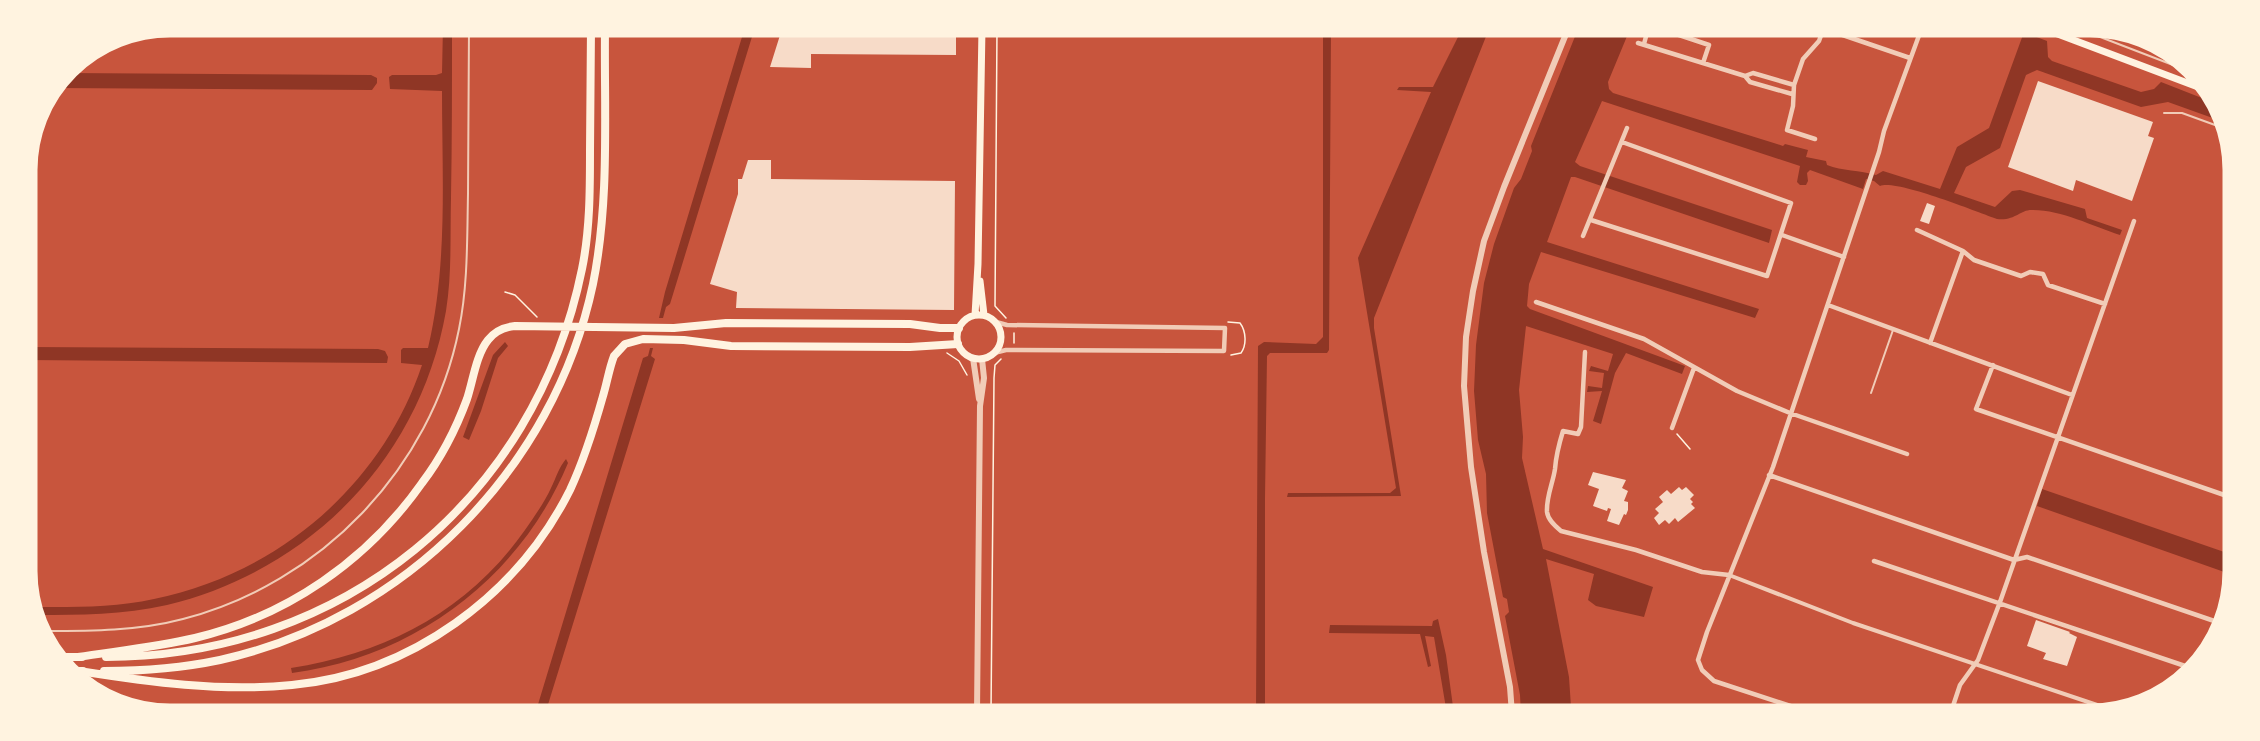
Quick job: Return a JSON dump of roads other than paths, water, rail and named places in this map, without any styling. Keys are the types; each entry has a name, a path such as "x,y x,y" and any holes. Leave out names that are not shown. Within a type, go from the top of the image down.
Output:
{"highway":[{"path":"67,657 164,654 228,644 294,622 368,585 427,541 454,515 487,477 530,414 548,377 570,316 582,266 589,209 591,36"},
{"path":"81,671 163,669 239,655 312,630 352,610 384,590 443,545 468,521 500,484 529,443 545,415 576,344 585,316 596,267 602,220 605,36"},
{"path":"78,657 162,645 223,630 282,606 335,573 383,532 423,483 456,423 486,342 500,330 515,326 674,328 726,322 910,324 959,328"},
{"path":"81,671 179,684 253,687 294,685 326,680 364,669 397,657 429,640 467,615 501,586 546,531 570,489 583,458 612,361 617,351 625,344 635,340 684,340 731,346 909,347 958,344"}],"main road":[{"path":"975,315 982,36"},
{"path":"2063,36 2194,85"},
{"path":"978,264 984,315"},
{"path":"984,315 996,322 1000,328 1001,341 994,353 982,359 973,358 967,355 958,344 959,328 968,317 984,315"}],"street":[{"path":"1511,705 1471,466 1464,386 1467,337 1473,291 1484,241 1565,36"},
{"path":"1645,36 1641,44 1746,76 1750,82 1792,94"},
{"path":"1683,36 1709,45 1703,63"},
{"path":"1815,139 1787,130 1793,106 1794,85 1803,59 1821,36"},
{"path":"1846,36 1910,58"},
{"path":"1787,705 1714,681 1702,670 1698,660 1769,475 1869,182 1884,130 1918,36"},
{"path":"1746,76 1753,73 1794,85"},
{"path":"1583,236 1627,128"},
{"path":"1591,219 1767,276 1791,202 1622,142"},
{"path":"1953,705 1960,685 1975,665 2000,602 2134,222"},
{"path":"1917,230 1963,251 1974,260 2021,276 2030,272 2043,274 2048,285 2105,304"},
{"path":"1782,235 1844,257"},
{"path":"1930,343 1963,251"},
{"path":"1536,302 1644,339 1727,386 1790,414 1907,454"},
{"path":"1828,304 2073,395"},
{"path":"994,353 1014,351 1224,351 1225,328 1014,325 996,322"},
{"path":"1586,352 1581,427 1578,434 1563,431 1555,457 1549,494 1547,513 1552,523 1561,531 1636,550 1702,572 1729,575 1853,623 2097,705"},
{"path":"973,358 980,406"},
{"path":"976,705 980,406 984,378 982,359"},
{"path":"1993,365 1976,409 2224,495"},
{"path":"1672,429 1694,368"},
{"path":"1769,475 2014,560 2027,557 2214,621"},
{"path":"1874,561 2184,666"}],"lane":[{"path":"51,631 106,630 148,626 183,619 239,600 280,579 323,549 365,511 401,466 440,393 454,351 463,306 467,248 469,36"},
{"path":"2099,36 2173,65"},
{"path":"2164,113 2182,113 2216,125"},
{"path":"1871,393 1893,330"}]}
